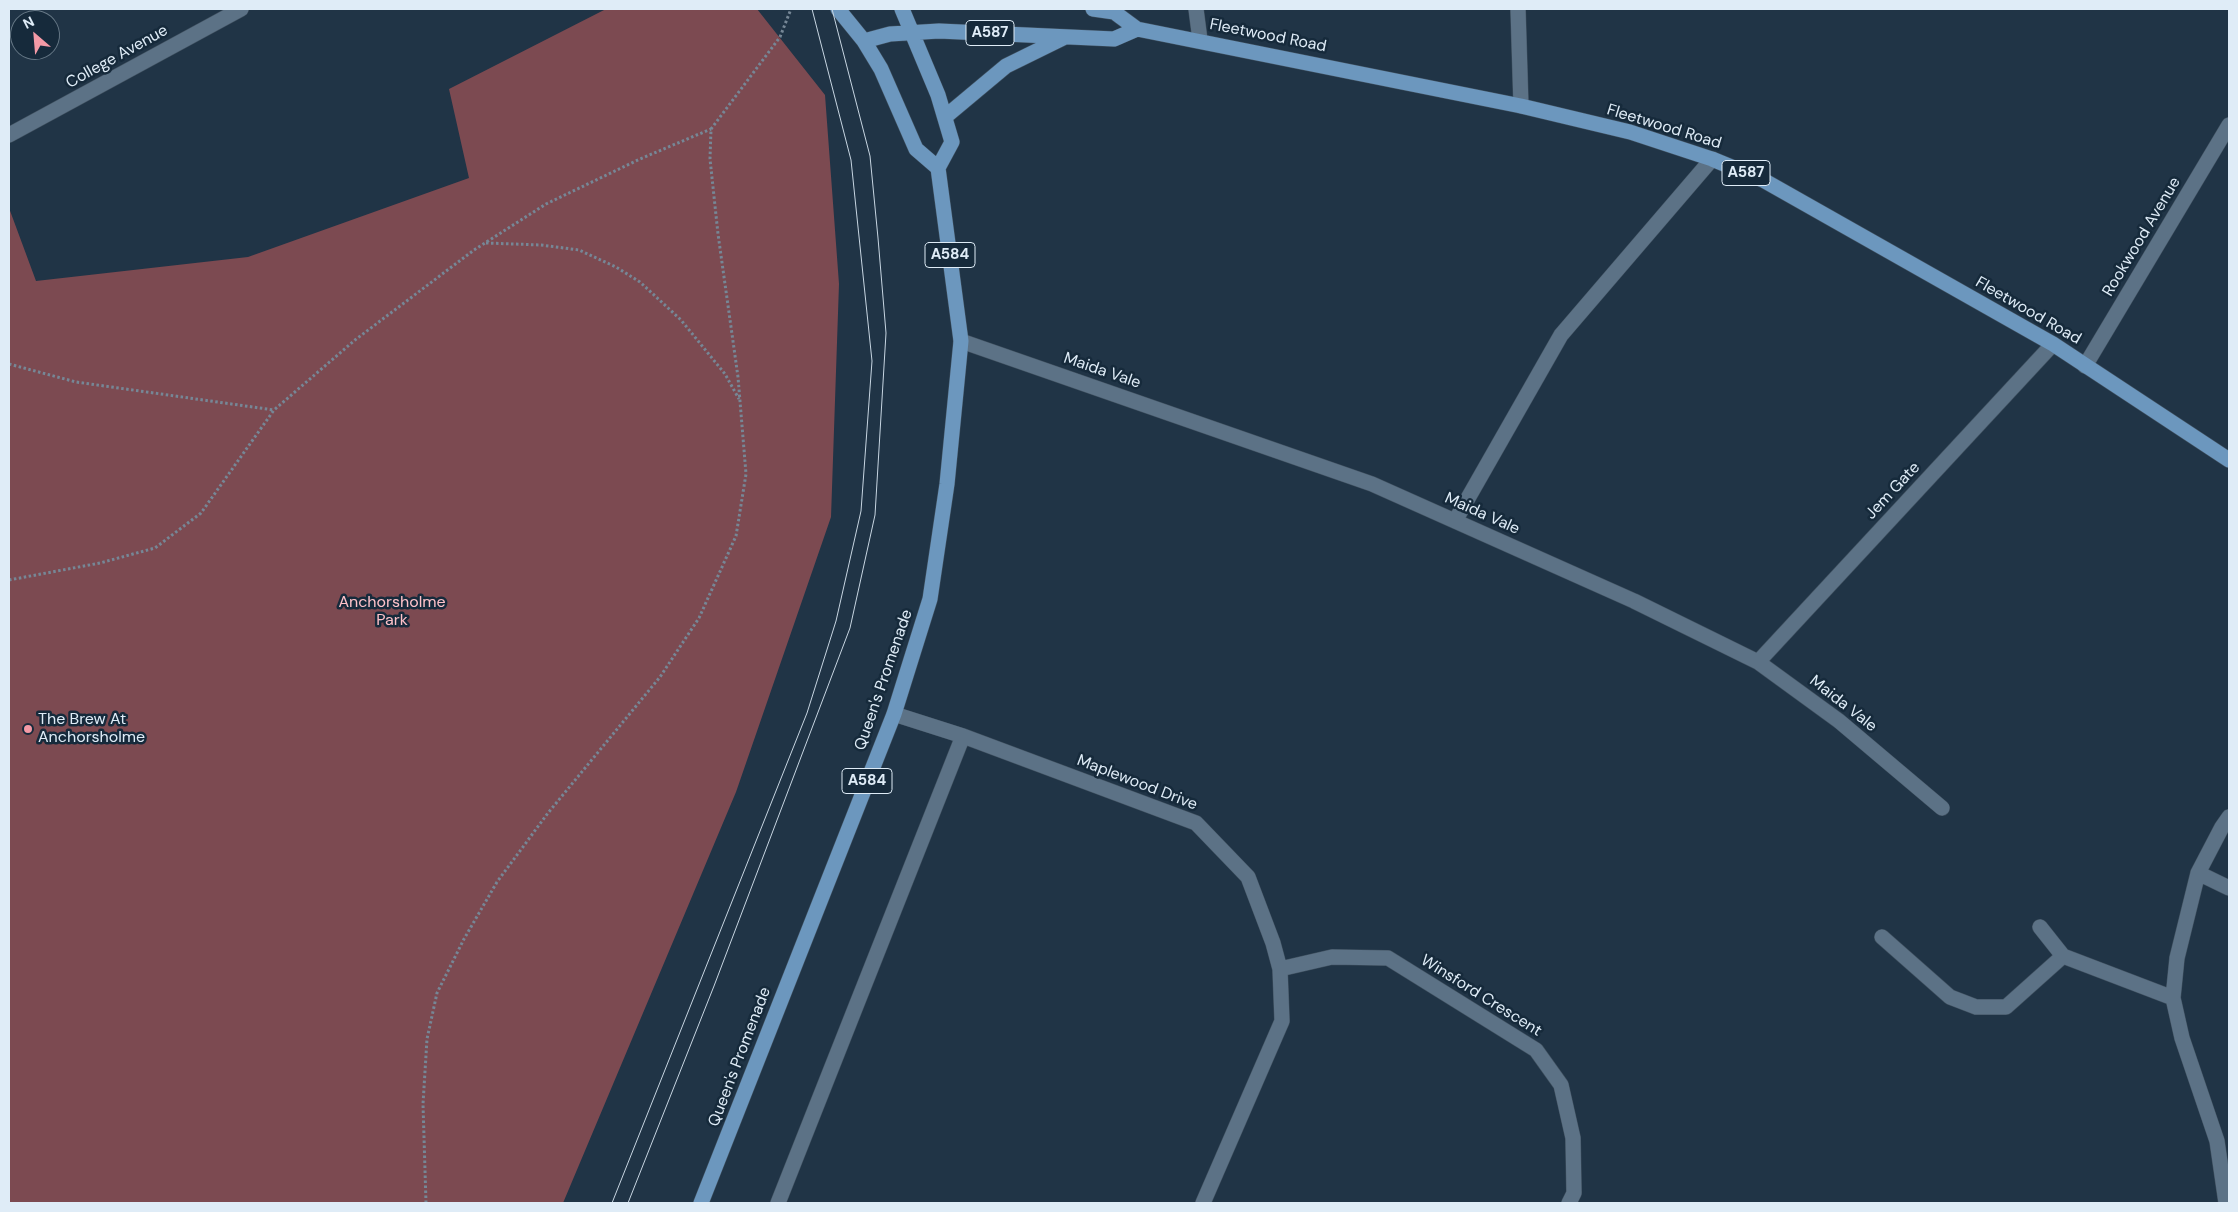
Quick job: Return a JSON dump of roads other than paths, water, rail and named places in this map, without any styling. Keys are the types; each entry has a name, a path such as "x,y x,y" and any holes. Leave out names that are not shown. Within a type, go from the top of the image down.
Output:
{"main road":[{"path":"844,10 864,41 894,96 916,150 938,168 952,142 945,117 913,32 902,9"},
{"name":"Fleetwood Road","path":"1093,9 1114,12 1137,29 1200,40 1521,106 1630,132 1763,180 2053,344 2229,460"},
{"name":"A587","path":"864,41 890,34 939,31 1114,39 1137,29"},
{"path":"945,117 1006,66 1066,36"},
{"name":"Queen's Promenade","path":"701,1203 894,714 930,600 947,484 961,341 938,168"}],"street":[{"name":"College Avenue","path":"9,135 241,9"},
{"path":"1196,9 1200,40"},
{"path":"1518,9 1521,106"},
{"name":"Rookwood Avenue","path":"2085,366 2229,125"},
{"path":"1455,521 1561,334 1712,160"},
{"name":"Maida Vale","path":"961,341 1372,484 1634,601 1758,662 1839,721 1942,808"},
{"name":"Jem Gate","path":"1758,662 2053,344"},
{"name":"Maplewood Drive","path":"894,714 963,736 1196,823 1248,877 1273,943 1280,969 1282,1021 1203,1203"},
{"path":"778,1203 963,736"},
{"path":"2226,1203 2217,1141 2182,1038 2173,998 2177,958 2198,873 2222,827 2229,818"},
{"path":"2198,873 2229,888"},
{"path":"2040,927 2063,956 2173,998"},
{"path":"1882,938 1950,997 1976,1007 2006,1007 2063,956"},
{"name":"Winsford Crescent","path":"1280,969 1332,957 1388,958 1536,1050 1561,1085 1573,1138 1574,1193 1569,1203"}],"tram line":[{"path":"612,1203 807,713 836,621 861,511 872,361 851,160 812,9"},
{"path":"628,1203 714,986 850,628 875,515 886,333 878,238 870,156 832,9"}],"place":[{"name":"The Brew At Anchorsholme","path":"28,729"}],"park label":[{"name":"Anchorsholme Park","path":"392,612"}]}
